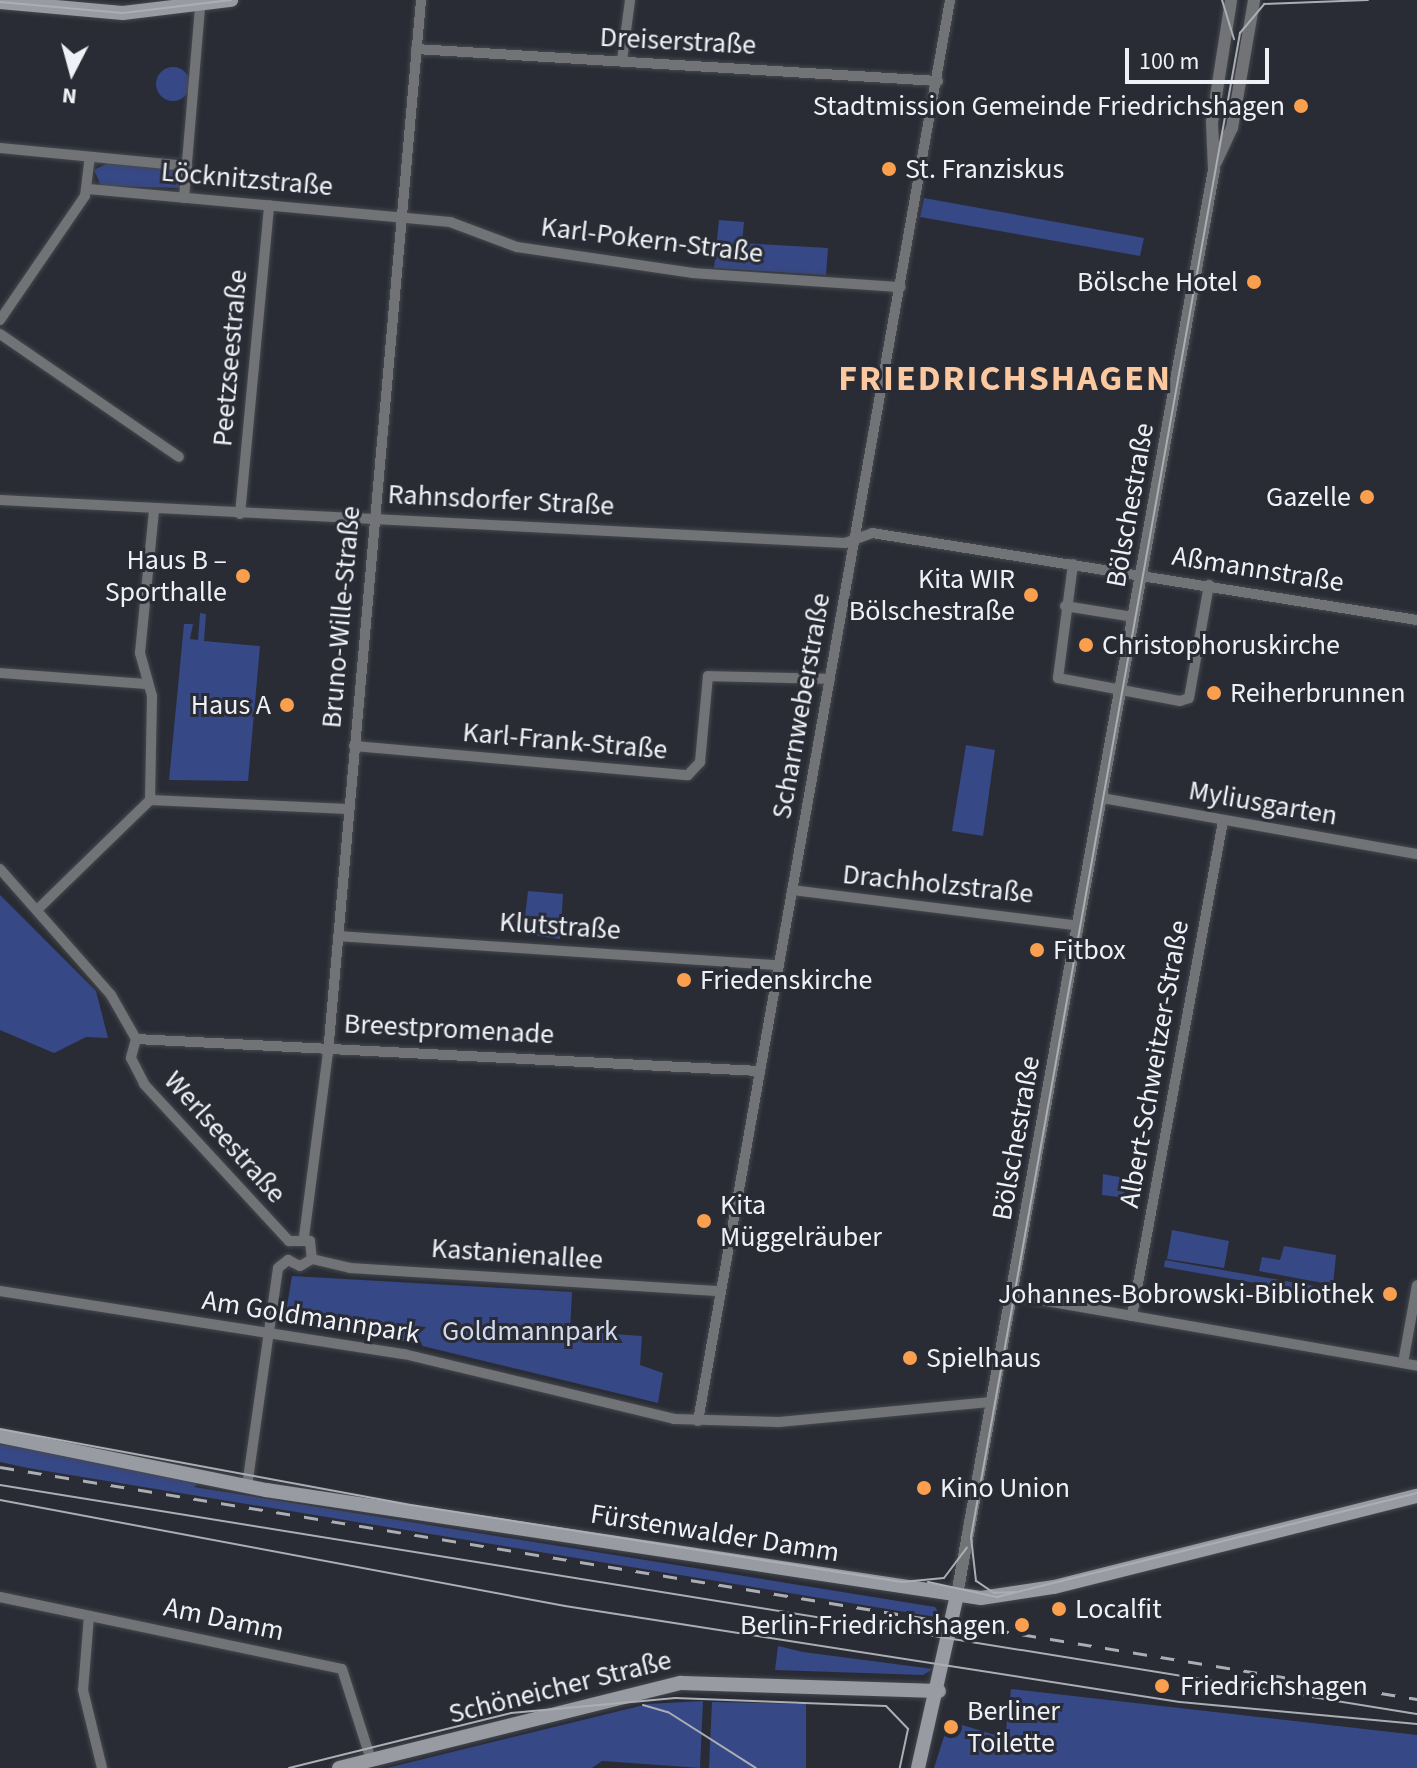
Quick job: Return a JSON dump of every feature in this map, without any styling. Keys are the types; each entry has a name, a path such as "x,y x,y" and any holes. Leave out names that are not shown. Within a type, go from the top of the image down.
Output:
{"main road":[{"path":"0,2 112,13 200,6 231,0"},
{"name":"Fürstenwalder Damm","path":"0,1436 247,1486 957,1595 995,1598 1417,1496"},
{"path":"918,1768 939,1691 957,1595"},
{"name":"Schöneicher Straße","path":"339,1768 681,1683 939,1691"}],"street":[{"name":"Bruno-Wille-Straße","path":"304,1237 328,1046 421,0"},
{"path":"622,61 630,0"},
{"name":"Scharnweberstraße","path":"698,1421 950,0"},
{"name":"Bölschestraße","path":"957,1595 1214,165 1212,122 1231,0"},
{"name":"Bölschestraße","path":"1214,165 1231,131 1254,0"},
{"path":"184,198 200,6"},
{"name":"Dreiserstraße","path":"416,49 938,81"},
{"name":"Löcknitzstraße","path":"0,148 187,166"},
{"path":"0,320 88,189 90,157"},
{"name":"Löcknitzstraße","path":"88,189 402,217"},
{"name":"Peetzseestraße","path":"240,514 269,205"},
{"name":"Karl-Pokern-Straße","path":"402,217 459,223 517,247 684,272 901,287"},
{"path":"0,334 179,457"},
{"name":"Rahnsdorfer Straße","path":"0,500 831,543 855,538"},
{"path":"37,910 140,819 150,800 148,684 140,653 154,510"},
{"name":"Aßmannstraße","path":"855,538 872,533 1417,620"},
{"name":"Bölschestraße","path":"1073,564 1054,670 1058,678 1121,689 1189,698 1209,585"},
{"name":"Bölschestraße","path":"1065,606 1134,617"},
{"path":"0,673 148,684"},
{"name":"Karl-Frank-Straße","path":"354,746 688,775 700,762 708,676 830,679"},
{"name":"Myliusgarten","path":"1102,798 1417,854"},
{"path":"150,800 348,809"},
{"name":"Albert-Schweitzer-Straße","path":"1132,1316 1223,821"},
{"name":"Werlseestraße","path":"0,869 111,995 136,1039 131,1058 144,1084 289,1241"},
{"name":"Drachholzstraße","path":"792,890 1079,926"},
{"name":"Klutstraße","path":"338,936 779,965"},
{"name":"Breestpromenade","path":"136,1039 328,1046 760,1071"},
{"path":"247,1486 278,1268 288,1260 289,1241 304,1237 314,1246 312,1259 300,1266 288,1260"},
{"name":"Kastanienallee","path":"312,1259 350,1268 720,1291"},
{"path":"1403,1363 1417,1285"},
{"name":"Am Goldmannpark","path":"0,1291 404,1354 698,1421 795,1421 992,1402"},
{"path":"1012,1295 1417,1366"},
{"name":"Am Damm","path":"0,1597 342,1669 371,1760"},
{"path":"89,1616 83,1690 102,1768"}],"green space":[{"path":"173,67 185,72 190,84 185,96 173,101 161,96 156,84 161,72"},
{"path":"110,162 176,169 181,188 101,186 94,170"},
{"path":"924,198 1144,238 1140,256 920,217"},
{"path":"719,220 744,222 742,243 828,248 826,275 714,268"},
{"path":"200,613 206,614 204,641 260,646 248,781 169,780 184,624 193,624 190,639 198,640"},
{"path":"966,745 995,750 983,836 952,831"},
{"path":"528,891 563,894 560,939 523,934"},
{"path":"0,895 96,991 108,1038 86,1037 54,1053 0,1030"},
{"path":"1103,1174 1135,1180 1137,1184 1118,1197 1102,1195"},
{"path":"1172,1230 1229,1241 1224,1268 1167,1259"},
{"path":"1284,1246 1336,1255 1333,1285 1259,1271 1262,1257 1280,1260"},
{"path":"1165,1260 1320,1287 1318,1294 1164,1267"},
{"name":"Goldmannpark","path":"292,1276 572,1292 570,1331 642,1336 640,1365 663,1373 658,1403 402,1341 284,1324"},
{"path":"0,1444 152,1469 199,1482 194,1487 935,1607 942,1618 28,1468 0,1462"},
{"path":"778,1646 933,1669 923,1675 775,1670"},
{"path":"1011,1689 1417,1735 1417,1768 934,1768 949,1721 1005,1738"},
{"path":"703,1701 700,1768 602,1761 592,1768 387,1768 648,1704"},
{"path":"712,1702 806,1704 806,1768 709,1768"}],"tram line":[{"path":"0,2 123,13 231,0"},
{"path":"1222,0 1234,39"},
{"path":"1017,1592 994,1593 976,1581 971,1537 1240,33 1264,4 1368,0"},
{"path":"0,1429 411,1505 902,1582 944,1578 967,1548"},
{"path":"0,1485 1417,1714"},
{"path":"928,1582 997,1597 1417,1493"},
{"path":"0,1500 565,1606 1180,1702 1417,1724"},
{"path":"289,1768 511,1713 675,1698 886,1706 908,1729 900,1768"},
{"path":"643,1705 668,1712 756,1768"}],"railway":[{"path":"0,1467 1417,1699"}],"place":[{"name":"Stadtmission Gemeinde Friedrichshagen","path":"1301,106"},
{"name":"St. Franziskus","path":"889,169"},
{"name":"Bölsche Hotel","path":"1254,282"},
{"name":"Gazelle","path":"1367,497"},
{"name":"Haus B – Sporthalle","path":"243,576"},
{"name":"Kita WIR Bölschestraße","path":"1031,595"},
{"name":"Christophoruskirche","path":"1086,645"},
{"name":"Reiherbrunnen","path":"1214,693"},
{"name":"Haus A","path":"287,705"},
{"name":"Fitbox","path":"1037,950"},
{"name":"Friedenskirche","path":"684,980"},
{"name":"Kita Müggelräuber","path":"704,1221"},
{"name":"Johannes-Bobrowski-Bibliothek","path":"1390,1294"},
{"name":"Spielhaus","path":"910,1358"},
{"name":"Kino Union","path":"924,1488"},
{"name":"Localfit","path":"1059,1609"},
{"name":"Berlin-Friedrichshagen","path":"1022,1625"},
{"name":"Friedrichshagen","path":"1162,1686"},
{"name":"Berliner Toilette","path":"951,1727"}],"district":[{"name":"FRIEDRICHSHAGEN","path":"1005,379"}]}
